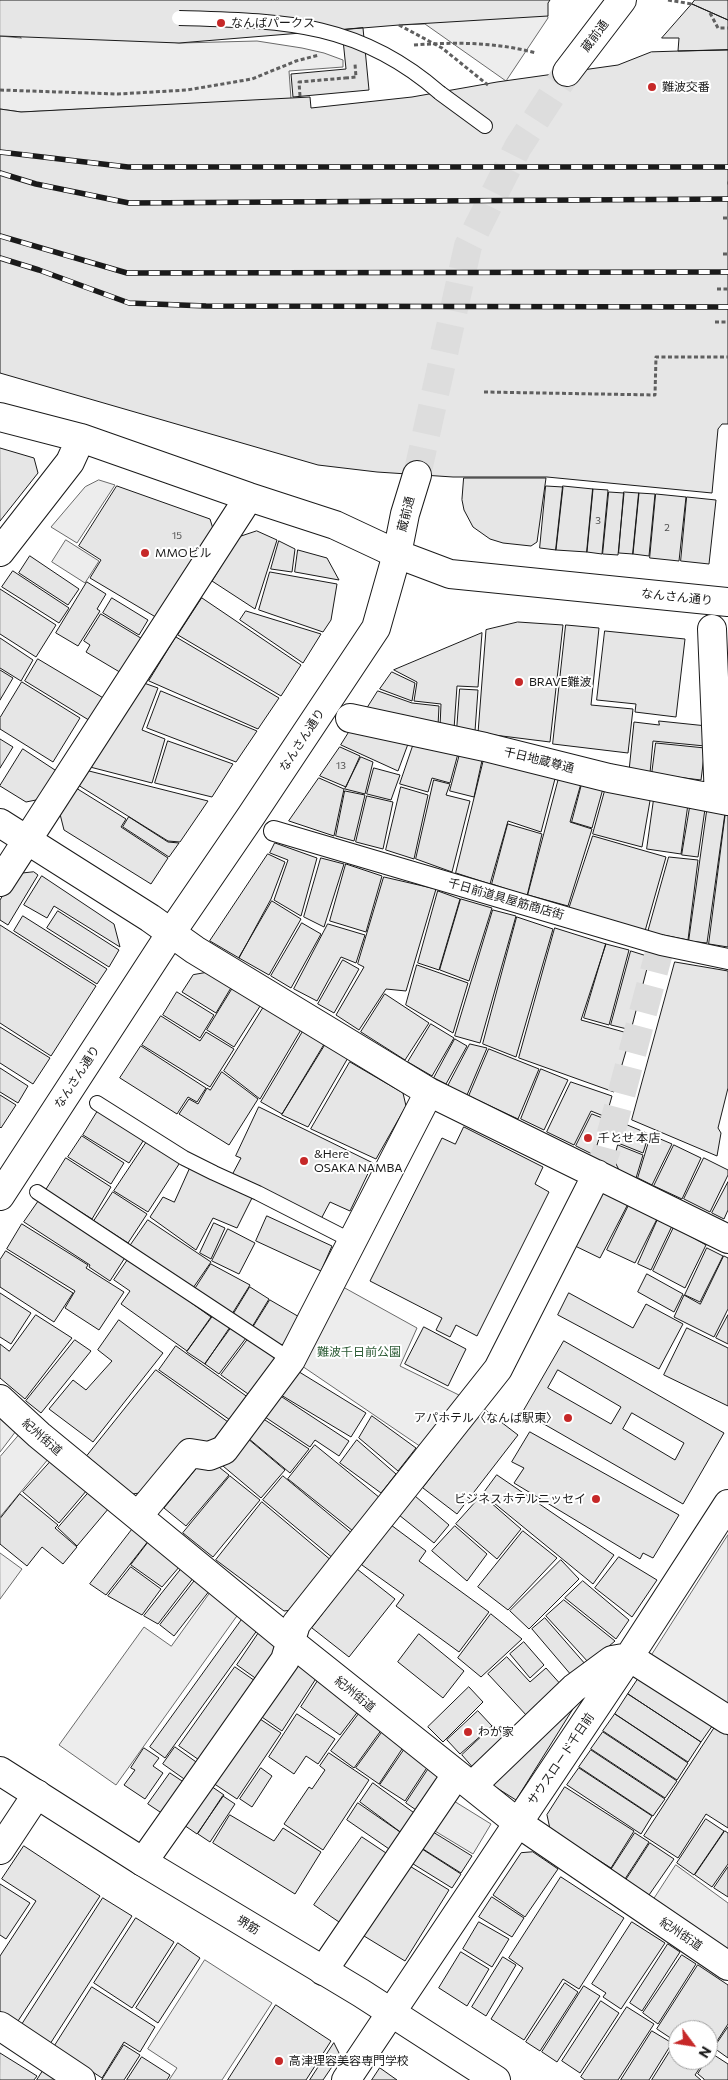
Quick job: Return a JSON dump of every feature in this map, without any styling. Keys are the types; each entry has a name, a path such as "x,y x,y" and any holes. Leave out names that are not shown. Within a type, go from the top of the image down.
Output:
{"street":[{"name":"蔵前通","path":"567,72 622,0"},
{"path":"0,417 81,438 249,498 335,525 397,554"},
{"path":"0,552 70,462 81,438"},
{"name":"蔵前通","path":"397,554 405,514 417,475"},
{"path":"0,882 249,498"},
{"name":"なんさん通り","path":"0,1196 171,933 376,628 397,554 450,574 728,602"},
{"path":"712,629 724,800"},
{"name":"千日地蔵尊通","path":"350,718 485,747 609,778 724,800"},
{"path":"0,823 267,994 429,1092 728,1238"},
{"name":"千日前道具屋筋商店街","path":"280,832 661,945 728,959"},
{"path":"138,1516 190,1453 208,1456 224,1450 291,1360 429,1092"},
{"path":"143,1862 286,1660 296,1624 498,1369 597,1174"},
{"name":"紀州街道","path":"0,1399 38,1435 464,1781 518,1823 728,1966"},
{"name":"サウスロード千日前","path":"346,2080 725,1514"},
{"path":"323,1971 464,1781 574,1688 612,1660 629,1657 728,1720"},
{"name":"堺筋","path":"0,1771 143,1862 392,2012 496,2080"},
{"path":"0,1850 37,1794"},
{"path":"0,2026 81,2080"}],"lane":[{"path":"179,18 271,22 306,26 350,38 396,60 419,75 485,126"},
{"path":"97,1103 184,1158 258,1192 352,1241"},
{"path":"37,1192 291,1360"}],"path":[{"path":"668,0 692,4"},
{"path":"710,13 718,28 728,28"},
{"path":"399,25 442,48 488,85"},
{"path":"412,45 451,43 509,46 536,53"},
{"path":"0,90 118,94 187,90 252,80 296,61 324,53"},
{"path":"300,96 299,82 345,78"},
{"path":"723,218 728,218"},
{"path":"723,254 728,254"},
{"path":"718,289 728,289"},
{"path":"715,322 728,322"},
{"path":"484,392 655,395 656,357 728,357"}],"shaded area":[{"path":"545,0 548,18 506,81 425,24 399,25"},
{"path":"6,26 180,43 257,41 324,53 343,60 343,67 289,71 291,99 21,112 0,109 0,36 21,38"},
{"path":"99,480 115,485 77,543 51,527 85,487"},
{"path":"66,540 99,561 85,583 52,562"},
{"name":"難波千日前公園","path":"343,1287 417,1328 400,1366 465,1398 427,1451 302,1366"},
{"path":"0,1415 16,1431 0,1452"},
{"path":"20,1434 49,1458 0,1517 0,1457"},
{"path":"728,1535 728,1713 648,1661"},
{"path":"0,1553 22,1569 0,1599"},
{"path":"210,1593 239,1613 116,1785 59,1745 144,1627 171,1646"},
{"path":"449,1798 491,1824 473,1854 430,1828"},
{"path":"676,1865 728,1903 728,1950 654,1899"},
{"path":"205,1960 272,2003 222,2080 169,2080 177,2068 148,2049"}],"building":[{"name":"なんばパークス","path":"0,0 550,0 548,3 548,16 399,25 179,43 0,36"},
{"path":"695,0 728,0 728,20 692,4"},
{"path":"692,4 728,20 728,50 678,51 679,38 662,38"},
{"path":"363,28 369,90 293,97 291,74 346,69 342,30"},
{"path":"728,50 728,424 722,424 718,429 712,493 547,477 453,477 377,472 318,465 0,373 0,109 21,112 310,97 311,108 412,97 497,82 618,65 651,52"},
{"path":"0,448 34,458 38,473 0,521"},
{"path":"464,478 546,478 537,542 531,546 503,543 490,539 473,527 464,510 462,500"},
{"name":"MMOビル","path":"117,486 210,519 214,532 159,619 90,578 101,560 79,546"},
{"path":"546,486 563,487 556,550 540,548"},
{"path":"563,486 593,489 587,552 556,550"},
{"path":"593,489 608,490 602,554 587,552"},
{"path":"609,492 624,493 618,555 603,554"},
{"path":"624,492 639,493 633,554 619,553"},
{"path":"639,493 655,494 649,556 633,554"},
{"path":"656,494 686,497 679,561 650,558"},
{"path":"687,497 716,500 709,564 681,561"},
{"path":"257,531 277,540 255,609 212,581 239,537"},
{"path":"279,541 295,549 292,572 271,569"},
{"path":"298,550 327,558 339,580 295,572"},
{"path":"30,556 79,589 68,605 19,573"},
{"path":"13,571 69,608 59,623 2,587"},
{"path":"270,572 337,584 331,620 323,632 259,610"},
{"path":"87,582 106,594 97,609 100,611 78,646 56,633"},
{"path":"0,589 56,625 36,657 0,634"},
{"path":"112,598 148,620 139,635 103,613"},
{"path":"202,598 301,665 281,696 178,635"},
{"path":"246,611 321,634 303,663 240,620"},
{"path":"101,614 144,640 123,674 86,652 90,645 84,641"},
{"name":"BRAVE難波","path":"518,622 563,625 550,742 478,733 486,630"},
{"path":"566,625 599,628 591,705 633,709 628,753 553,744"},
{"path":"605,631 685,639 676,717 635,712 636,704 597,700"},
{"path":"482,633 478,687 457,686 454,729 440,727 441,704 414,701 417,682 394,670"},
{"path":"176,637 279,698 258,729 149,681"},
{"path":"0,638 33,660 21,681 0,668"},
{"path":"38,659 105,699 92,722 25,681"},
{"path":"0,670 13,678 0,700"},
{"path":"392,672 415,683 412,701 380,689"},
{"path":"22,682 80,718 53,762 0,729 0,718"},
{"path":"141,682 158,688 142,730 165,739 152,783 90,767"},
{"path":"460,689 478,690 475,731 457,730"},
{"path":"161,691 257,731 236,762 147,728"},
{"path":"378,691 412,703 439,706 438,726 366,710"},
{"path":"659,721 707,726 705,746 653,741 650,773 629,771 634,722 659,725"},
{"path":"351,729 408,744 398,771 341,745"},
{"path":"0,739 13,747 0,768"},
{"path":"415,740 459,750 450,783 432,778 428,792 400,784"},
{"path":"168,741 233,764 212,797 155,783"},
{"path":"656,743 705,748 701,780 652,774"},
{"path":"340,747 360,756 346,787 320,776"},
{"path":"23,749 58,772 41,799 26,802 0,786"},
{"path":"461,750 483,756 474,797 450,791"},
{"path":"485,755 556,775 541,832 508,821 490,884 456,873"},
{"path":"361,757 373,762 365,794 345,789"},
{"path":"374,768 400,775 391,800 367,794"},
{"path":"89,771 208,801 180,842 168,841 78,785"},
{"path":"560,774 582,780 570,822 592,829 568,906 528,895"},
{"path":"319,778 344,789 334,836 289,821"},
{"path":"434,780 450,784 446,795 470,801 452,872 416,859"},
{"path":"583,780 604,785 592,828 572,822"},
{"path":"401,787 428,795 414,859 386,850"},
{"path":"606,787 651,795 642,847 593,834"},
{"path":"76,788 126,819 121,827 168,858 151,884 64,830 60,814"},
{"path":"345,791 365,795 354,841 336,836"},
{"path":"367,796 393,802 383,849 356,842"},
{"path":"654,799 688,804 681,854 647,849"},
{"path":"690,807 705,809 698,857 682,855"},
{"path":"707,811 725,813 707,943 689,941"},
{"path":"726,811 728,811 728,947 709,944"},
{"path":"129,817 168,842 179,843 169,857 123,827"},
{"path":"508,824 542,834 527,896 492,884"},
{"path":"593,836 666,857 645,931 569,909"},
{"path":"275,843 317,858 301,916 274,900 288,860 270,853"},
{"path":"268,854 285,862 271,899 239,958 210,941"},
{"path":"669,857 698,860 688,940 648,932"},
{"path":"321,858 344,864 324,927 304,917"},
{"path":"346,864 382,876 366,932 330,921"},
{"path":"34,872 38,875 8,925 0,920 0,900 16,874"},
{"path":"42,876 114,924 120,947 54,906 47,918 24,905"},
{"path":"384,877 436,889 406,991 386,989 359,1030 336,1015 364,967 358,964"},
{"path":"438,891 460,899 439,970 418,963"},
{"path":"461,899 492,908 469,981 440,970"},
{"path":"272,901 301,919 269,975 239,958"},
{"path":"493,910 516,916 480,1043 455,1036"},
{"path":"58,911 119,950 109,967 47,928"},
{"path":"23,916 107,969 97,984 14,931"},
{"path":"517,917 553,929 516,1057 483,1044"},
{"path":"302,923 321,934 291,988 271,976"},
{"path":"328,924 365,935 356,963 341,957 317,1001 294,989"},
{"path":"0,925 96,986 51,1056 0,1023"},
{"path":"555,928 606,944 581,1020 631,1034 614,1092 519,1058"},
{"path":"606,944 629,950 609,1025 584,1018"},
{"path":"631,951 650,957 631,1030 611,1025"},
{"path":"343,960 359,969 334,1013 318,1004"},
{"path":"675,962 728,971 728,1088 718,1128 721,1133 717,1156 632,1120"},
{"path":"417,965 468,983 453,1033 406,1005"},
{"path":"210,972 232,986 216,1013 182,992 193,975"},
{"path":"234,986 262,1003 234,1047 207,1030"},
{"path":"177,992 214,1015 200,1038 163,1015"},
{"path":"385,994 429,1023 405,1060 361,1032"},
{"path":"265,1005 302,1028 260,1099 224,1071"},
{"path":"161,1016 200,1041 206,1032 234,1049 210,1087 142,1045"},
{"path":"431,1024 454,1038 432,1076 408,1062"},
{"path":"0,1027 50,1058 33,1084 0,1063"},
{"path":"305,1028 326,1041 282,1114 261,1102"},
{"path":"455,1039 467,1046 446,1084 434,1078"},
{"path":"327,1042 349,1056 308,1127 282,1115"},
{"path":"470,1044 487,1048 467,1095 448,1086"},
{"path":"141,1046 206,1088 197,1102 188,1097 177,1114 120,1078"},
{"path":"489,1049 539,1069 518,1119 469,1096"},
{"path":"350,1062 403,1093 406,1106 376,1159 311,1129"},
{"path":"0,1068 28,1086 18,1103 0,1092"},
{"path":"541,1069 568,1080 544,1130 521,1119"},
{"path":"222,1072 258,1099 229,1145 179,1114 189,1099 198,1104 207,1088 210,1090"},
{"path":"571,1082 612,1096 606,1117 591,1111 574,1145 547,1132"},
{"path":"0,1095 16,1105 1,1128 0,1127"},
{"name":"&Here OSAKA NAMBA","path":"259,1107 373,1163 350,1211 330,1202 321,1219 232,1175 241,1158 236,1156"},
{"path":"99,1109 145,1138 129,1163 83,1135"},
{"path":"592,1114 605,1119 594,1155 576,1146"},
{"path":"625,1124 649,1134 643,1153 618,1143"},
{"path":"464,1127 543,1167 535,1184 549,1192 477,1336 456,1325 450,1337 436,1330 442,1318 370,1281 442,1138 455,1144"},
{"path":"651,1135 672,1144 652,1185 638,1178"},
{"path":"82,1136 124,1163 111,1184 68,1157"},
{"path":"148,1140 181,1161 148,1212 114,1191"},
{"path":"618,1145 643,1155 636,1178 619,1170 614,1160"},
{"path":"674,1145 701,1158 682,1199 654,1186"},
{"path":"66,1158 111,1187 92,1219 46,1190"},
{"path":"704,1158 728,1170 728,1175 710,1212 684,1199"},
{"path":"191,1166 254,1194 237,1228 213,1218 196,1250 150,1217 163,1197 174,1202"},
{"path":"728,1182 728,1210 724,1219 712,1213"},
{"path":"598,1189 628,1204 600,1258 571,1244"},
{"path":"113,1192 147,1214 128,1243 94,1221"},
{"path":"40,1199 126,1256 110,1281 89,1267 90,1265 24,1222"},
{"path":"629,1205 657,1219 635,1263 607,1250"},
{"path":"267,1216 332,1246 321,1271 256,1241"},
{"path":"658,1219 672,1226 651,1270 638,1264"},
{"path":"148,1220 211,1262 193,1288 130,1246"},
{"path":"214,1223 225,1228 211,1259 200,1253"},
{"path":"22,1224 88,1265 86,1268 124,1292 99,1330 65,1308 75,1291 7,1249"},
{"path":"674,1227 706,1245 685,1288 653,1271"},
{"path":"228,1229 255,1243 239,1274 212,1261"},
{"path":"707,1248 723,1256 700,1302 685,1295"},
{"path":"6,1251 73,1293 54,1322 0,1287 0,1260"},
{"path":"724,1256 728,1258 728,1309 714,1337 674,1317 684,1295 700,1304"},
{"path":"129,1258 211,1317 187,1351 121,1304 130,1291 114,1280"},
{"path":"211,1264 250,1285 232,1314 195,1289"},
{"path":"647,1274 683,1294 674,1312 638,1292"},
{"path":"250,1287 269,1299 252,1327 233,1315"},
{"path":"0,1293 31,1313 11,1344 0,1337"},
{"path":"569,1293 633,1328 646,1304 683,1324 659,1369 558,1315"},
{"path":"270,1300 301,1318 285,1344 279,1345 252,1329"},
{"path":"36,1315 72,1338 25,1399 0,1378 0,1344 9,1351"},
{"path":"728,1315 728,1344 716,1338"},
{"path":"213,1316 230,1327 205,1364 187,1352"},
{"path":"119,1320 163,1353 93,1442 49,1409 73,1380 86,1390 112,1361 98,1350"},
{"path":"424,1327 466,1349 448,1386 405,1364"},
{"path":"231,1328 246,1338 219,1374 205,1364"},
{"path":"687,1328 728,1348 728,1406 664,1375"},
{"path":"248,1339 280,1361 251,1396 221,1375"},
{"path":"75,1340 91,1351 41,1413 26,1401"},
{"name":"アパホテル〈なんば駅東〉","path":"564,1341 724,1433 683,1504 523,1412","holes":["558,1370 621,1407 611,1424 548,1388","632,1413 684,1443 675,1460 623,1429"]},
{"path":"176,1346 249,1398 230,1420 159,1370"},
{"path":"156,1370 228,1422 209,1445 148,1492 132,1494 87,1456"},
{"path":"296,1370 366,1413 351,1437 281,1395"},
{"path":"279,1395 349,1441 339,1456 315,1440 310,1447 265,1417"},
{"path":"484,1409 518,1435 457,1514 423,1488"},
{"path":"372,1416 416,1448 398,1471 359,1438"},
{"path":"262,1418 309,1449 290,1473 248,1438"},
{"name":"ビジネスホテルニッセイ","path":"530,1432 679,1515 653,1558 643,1553 640,1559 514,1483 524,1468 512,1462"},
{"path":"247,1438 285,1470 261,1498 223,1466"},
{"path":"357,1440 396,1474 381,1493 340,1463"},
{"path":"315,1445 380,1498 353,1531 288,1479"},
{"path":"52,1460 87,1490 59,1523 23,1492"},
{"path":"210,1460 229,1475 186,1526 164,1508 200,1464"},
{"path":"497,1475 614,1555 593,1584 483,1494"},
{"path":"230,1476 260,1500 213,1557 183,1533"},
{"path":"283,1476 354,1535 334,1559 263,1500"},
{"path":"90,1491 109,1508 77,1546 58,1528"},
{"path":"20,1494 58,1525 55,1528 77,1547 63,1564 42,1547 27,1566 0,1544 0,1519"},
{"path":"482,1495 521,1529 497,1559 456,1524"},
{"path":"415,1496 449,1525 434,1543 399,1515"},
{"path":"262,1502 332,1561 292,1610 284,1611 216,1560"},
{"path":"391,1525 426,1551 419,1561 489,1612 459,1652 396,1606 404,1595 362,1565"},
{"path":"455,1526 487,1554 467,1581 432,1551"},
{"path":"134,1527 149,1540 106,1595 90,1584"},
{"path":"523,1531 557,1558 508,1610 478,1587"},
{"path":"150,1540 180,1566 162,1587 131,1565"},
{"path":"619,1557 657,1580 632,1617 595,1588"},
{"path":"561,1560 579,1579 529,1629 510,1611"},
{"path":"131,1567 161,1589 142,1615 108,1596"},
{"path":"182,1568 194,1577 158,1624 144,1616"},
{"path":"357,1569 395,1599 349,1657 312,1628"},
{"path":"196,1579 210,1590 174,1636 160,1625"},
{"path":"583,1581 629,1620 616,1639 565,1598"},
{"path":"564,1600 615,1641 589,1663 546,1616"},
{"path":"491,1614 522,1639 481,1677 458,1658"},
{"path":"243,1618 258,1629 165,1758 150,1747"},
{"path":"545,1618 586,1665 572,1676 532,1629"},
{"path":"260,1631 275,1641 277,1655 258,1680 237,1665"},
{"path":"419,1634 464,1671 443,1698 398,1662"},
{"path":"524,1642 544,1665 530,1678 510,1654"},
{"path":"507,1657 530,1682 546,1668 563,1687 528,1717 488,1674"},
{"path":"296,1662 317,1677 282,1731 259,1715"},
{"path":"235,1667 258,1683 202,1762 179,1746"},
{"path":"642,1673 715,1722 701,1742 628,1694"},
{"path":"319,1679 359,1710 340,1735 301,1707"},
{"path":"469,1687 483,1702 443,1742 428,1727"},
{"path":"628,1694 701,1742 688,1762 615,1714"},
{"path":"576,1704 516,1800 489,1783"},
{"path":"361,1711 382,1729 354,1768 331,1751"},
{"path":"478,1711 492,1726 460,1754 447,1740"},
{"path":"297,1714 335,1739 318,1764 306,1756 294,1774 269,1757"},
{"path":"615,1714 688,1763 677,1780 603,1731"},
{"path":"257,1717 281,1733 237,1799 213,1783"},
{"path":"493,1726 506,1741 475,1770 462,1755"},
{"path":"715,1727 728,1735 728,1828 706,1814 678,1858 644,1836"},
{"path":"383,1731 404,1746 379,1784 356,1768"},
{"path":"603,1732 677,1781 665,1798 591,1749"},
{"path":"175,1747 199,1764 187,1781 163,1764"},
{"path":"406,1747 430,1763 405,1801 380,1785"},
{"path":"144,1748 159,1758 153,1766 163,1773 145,1799 124,1785 135,1770 131,1768"},
{"path":"591,1750 665,1799 653,1816 579,1767"},
{"path":"329,1753 369,1780 323,1850 284,1824 309,1787 312,1789 325,1770 320,1766"},
{"path":"431,1765 445,1774 419,1812 406,1803"},
{"path":"261,1768 272,1776 252,1807 240,1799"},
{"path":"579,1768 652,1816 641,1834 567,1785"},
{"path":"170,1773 185,1783 163,1814 148,1804"},
{"path":"373,1783 417,1815 403,1834 360,1802"},
{"path":"208,1784 224,1795 197,1834 181,1823"},
{"path":"565,1787 634,1831 611,1868 550,1829 547,1815"},
{"path":"223,1796 235,1804 210,1842 198,1834"},
{"path":"358,1803 403,1834 392,1851 347,1820"},
{"path":"230,1815 274,1841 283,1828 321,1852 295,1894 213,1843"},
{"path":"706,1819 724,1831 694,1875 677,1863"},
{"path":"725,1831 728,1833 728,1864 712,1887 695,1875"},
{"path":"433,1832 472,1856 461,1873 423,1849"},
{"path":"635,1833 649,1842 625,1879 611,1870"},
{"path":"362,1837 389,1855 342,1924 314,1905"},
{"path":"650,1843 674,1859 649,1895 626,1880"},
{"path":"24,1846 100,1896 16,2024 0,2013 0,1956 36,1901 2,1879"},
{"path":"419,1847 461,1874 452,1888 410,1862"},
{"path":"533,1852 558,1869 525,1917 493,1895 521,1853"},
{"path":"408,1865 449,1890 405,1961 364,1936"},
{"path":"728,1867 728,1897 714,1888"},
{"path":"561,1877 624,1918 579,1989 563,1979 524,2040 491,2019 523,1968 509,1958"},
{"path":"0,1884 30,1903 6,1939 0,1935"},
{"path":"492,1897 524,1918 512,1937 479,1917"},
{"path":"103,1898 132,1916 50,2044 21,2026"},
{"path":"136,1918 174,1942 132,2008 94,1983"},
{"path":"479,1922 509,1939 492,1967 463,1949"},
{"path":"632,1922 665,1943 621,2009 603,1997 606,1993 592,1984"},
{"path":"178,1943 200,1958 158,2023 136,2008"},
{"path":"668,1944 680,1952 642,2011 630,2003"},
{"path":"461,1952 489,1969 467,2006 439,1988"},
{"path":"682,1955 696,1964 658,2024 643,2013"},
{"path":"503,1957 516,1965 486,2016 472,2007"},
{"path":"698,1965 728,1985 728,2024 718,2040 718,2020 668,2020 668,2036 657,2029"},
{"path":"565,1983 578,1992 540,2051 526,2042"},
{"path":"584,1986 600,1996 557,2062 542,2052"},
{"path":"92,1987 155,2027 140,2052 124,2042 102,2078 54,2047"},
{"path":"601,2001 619,2013 580,2073 562,2061"},
{"name":"高津理容美容専門学校","path":"276,2005 331,2041 306,2080 228,2080"},
{"path":"627,2007 654,2024 618,2080 585,2080 581,2077"},
{"path":"728,2027 728,2058 718,2051 718,2042"},
{"path":"652,2031 668,2041 668,2049 649,2080 621,2080"},
{"path":"334,2043 340,2055 323,2080 310,2080"},
{"path":"124,2045 140,2055 124,2080 102,2080"},
{"path":"0,2053 37,2076 34,2080 0,2080"},
{"path":"668,2055 668,2070 698,2070 695,2075 701,2080 652,2080"},
{"path":"142,2057 170,2075 167,2080 127,2080"},
{"path":"718,2058 728,2064 728,2080 704,2080 698,2074 700,2070 718,2070"},
{"path":"46,2066 68,2080 37,2080"},
{"path":"380,2068 397,2080 372,2080"}],"tunnel":[{"path":"417,475 468,246 518,147 567,72"},
{"path":"597,1174 606,1152 661,945"}],"railway":[{"path":"0,152 128,167 728,167"},
{"path":"0,173 36,184 129,203 728,199"},
{"path":"0,236 127,273 728,272"},
{"path":"0,258 39,270 129,303 206,306 728,307"}],"place":[{"name":"なんばパークス","path":"221,23"},
{"name":"難波交番","path":"652,87"},
{"name":"MMOビル","path":"145,553"},
{"name":"BRAVE難波","path":"519,682"},
{"name":"千とせ 本店","path":"588,1138"},
{"name":"&Here OSAKA NAMBA","path":"304,1161"},
{"name":"アパホテル〈なんば駅東〉","path":"568,1418"},
{"name":"ビジネスホテルニッセイ","path":"596,1499"},
{"name":"わが家","path":"468,1732"},
{"name":"高津理容美容専門学校","path":"279,2061"}]}
